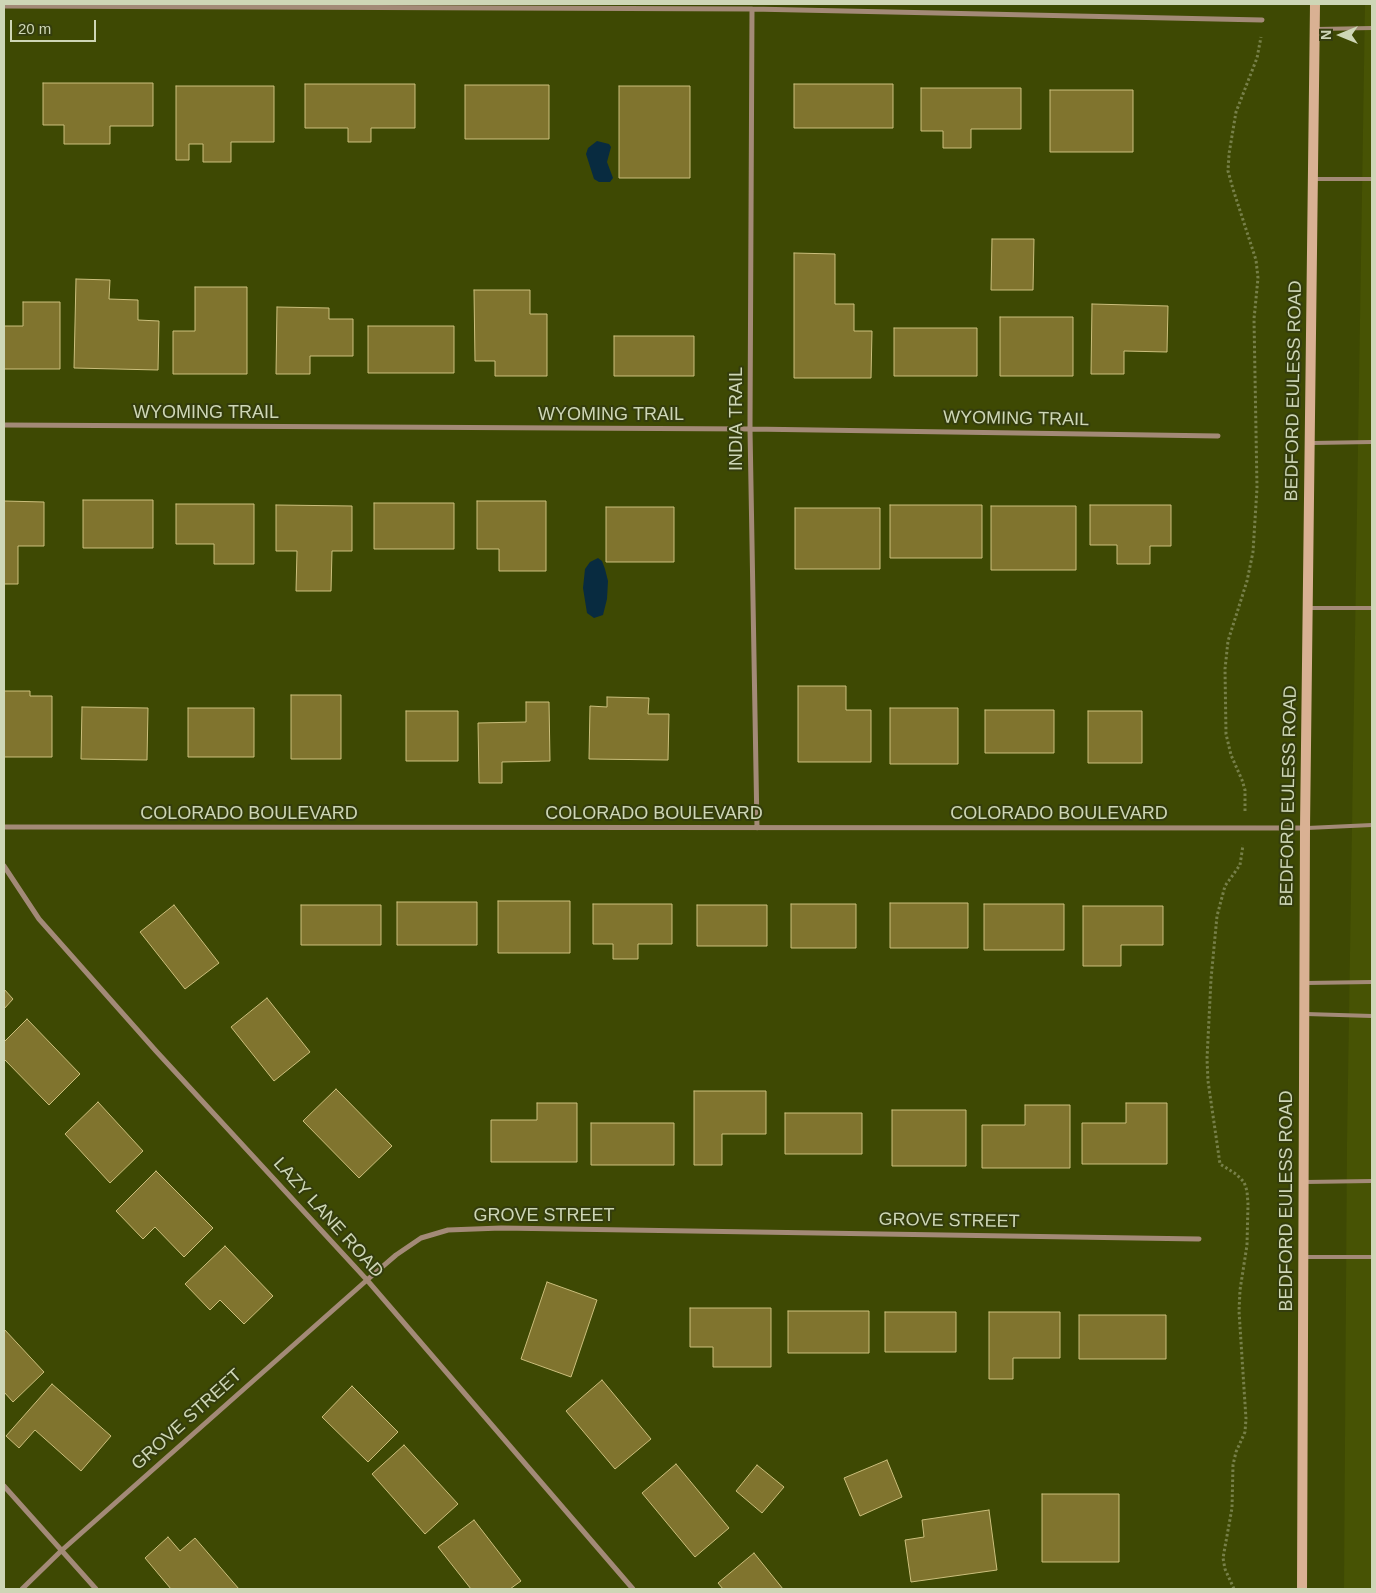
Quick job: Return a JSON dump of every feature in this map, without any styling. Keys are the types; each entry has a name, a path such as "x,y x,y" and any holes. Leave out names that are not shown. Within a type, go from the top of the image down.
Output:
{"main road":[{"name":"BEDFORD EULESS ROAD","path":"1302,1589 1305,828 1315,4"}],"street":[{"path":"4,6 752,9 1262,20"},
{"name":"INDIA TRAIL","path":"752,9 750,429 757,828"},
{"name":"WYOMING TRAIL","path":"4,425 750,429 1218,436"},
{"name":"COLORADO BOULEVARD","path":"4,827 1305,828"},
{"name":"LAZY LANE ROAD","path":"4,866 39,919 156,1051 366,1280 633,1589"},
{"name":"GROVE STREET","path":"22,1589 61,1550 366,1280 396,1254 421,1238 448,1230 492,1228 1199,1239"},
{"path":"4,1486 96,1589"}],"lane":[{"path":"1315,29 1372,28"},
{"path":"1313,179 1372,179"},
{"path":"1309,443 1372,442"},
{"path":"1308,608 1372,608"},
{"path":"1305,828 1372,825"},
{"path":"1304,983 1372,982"},
{"path":"1304,1014 1372,1016"},
{"path":"1303,1182 1372,1181"},
{"path":"1303,1257 1372,1257"}],"path":[{"path":"1234,1589 1224,1569 1223,1558 1232,1508 1233,1465 1236,1452 1245,1432 1246,1419 1239,1311 1240,1290 1247,1245 1248,1204 1244,1182 1236,1174 1220,1164 1208,1081 1207,1059 1217,916 1224,886 1240,865 1243,856 1245,790 1231,755 1226,734 1224,669 1228,641 1247,581 1253,552 1257,488 1254,319 1258,278 1256,260 1228,171 1232,132 1241,98 1257,58 1261,43 1262,20"}],"shaded area":[{"path":"1365,4 1372,4 1372,1589 1344,1589 1347,1143"}],"water":[{"path":"597,141 609,144 611,147 607,162 613,178 610,182 599,182 594,179 586,154 588,148"},
{"path":"598,558 602,561 608,581 607,599 603,615 594,618 587,613 583,588 585,569 590,562"}],"building":[{"path":"43,83 153,83 153,126 110,126 110,144 64,144 64,125 43,125"},
{"path":"305,84 415,84 415,128 371,128 371,142 348,142 348,128 305,128"},
{"path":"794,84 893,84 893,128 794,128"},
{"path":"465,85 549,85 549,139 465,139"},
{"path":"176,86 274,86 274,142 231,142 231,162 203,162 203,144 189,144 189,160 176,160"},
{"path":"619,86 690,86 690,178 619,178"},
{"path":"921,88 1021,88 1021,129 971,129 971,148 943,148 943,131 921,131"},
{"path":"1050,90 1133,90 1133,152 1050,152"},
{"path":"992,239 1034,239 1033,290 991,290"},
{"path":"794,253 835,254 835,304 854,304 854,331 872,331 871,378 794,378"},
{"path":"76,279 110,280 109,299 138,300 138,320 159,321 158,370 74,368"},
{"path":"195,287 247,287 247,374 173,374 173,331 195,331"},
{"path":"474,290 530,290 530,314 547,314 547,376 495,376 495,361 475,361"},
{"path":"23,302 60,302 60,369 4,369 4,326 23,326"},
{"path":"1092,304 1168,306 1167,352 1124,351 1124,374 1091,374"},
{"path":"277,307 329,308 329,319 353,319 353,356 310,356 310,374 276,374"},
{"path":"1000,317 1073,317 1073,376 1000,376"},
{"path":"368,326 454,326 454,373 368,373"},
{"path":"894,328 977,328 977,376 894,376"},
{"path":"614,336 694,336 694,376 614,376"},
{"path":"83,500 153,500 153,548 83,548"},
{"path":"4,501 44,502 44,546 18,546 18,584 4,584"},
{"path":"477,501 546,501 546,571 499,571 499,549 477,549"},
{"path":"374,503 454,503 454,549 374,549"},
{"path":"176,504 254,504 254,564 214,564 214,544 176,544"},
{"path":"276,505 352,506 352,551 332,551 331,591 296,591 297,551 276,551"},
{"path":"890,505 982,505 982,558 890,558"},
{"path":"1090,505 1171,505 1171,546 1150,546 1150,564 1117,564 1117,545 1090,545"},
{"path":"991,506 1076,506 1076,570 991,570"},
{"path":"606,507 674,507 674,562 606,562"},
{"path":"795,508 880,508 880,569 795,569"},
{"path":"798,686 846,686 846,710 871,710 871,762 798,762"},
{"path":"4,691 30,691 30,696 52,696 52,757 4,757"},
{"path":"291,695 341,695 341,759 291,759"},
{"path":"607,697 649,698 648,714 669,714 668,760 589,759 590,706 607,707"},
{"path":"526,702 549,702 550,761 502,762 502,783 479,783 478,723 526,722"},
{"path":"82,707 148,708 147,760 81,759"},
{"path":"188,708 254,708 254,757 188,757"},
{"path":"890,708 958,708 958,764 890,764"},
{"path":"985,710 1054,710 1054,753 985,753"},
{"path":"406,711 458,711 458,761 406,761"},
{"path":"1088,711 1142,711 1142,763 1088,763"},
{"path":"498,901 570,901 570,953 498,953"},
{"path":"397,902 477,902 477,945 397,945"},
{"path":"890,903 968,903 968,948 890,948"},
{"path":"593,904 672,904 672,944 638,944 638,959 613,959 613,944 593,944"},
{"path":"791,904 856,904 856,948 791,948"},
{"path":"984,904 1064,904 1064,950 984,950"},
{"path":"174,905 219,963 185,989 140,932"},
{"path":"301,905 381,905 381,945 301,945"},
{"path":"697,905 767,905 767,946 697,946"},
{"path":"1083,906 1163,906 1163,945 1121,945 1121,966 1083,966"},
{"path":"4,989 13,999 4,1009"},
{"path":"267,998 310,1052 274,1081 231,1027"},
{"path":"27,1019 80,1074 49,1105 4,1059 4,1042"},
{"path":"336,1089 392,1146 359,1178 303,1121"},
{"path":"694,1091 766,1091 766,1134 722,1134 722,1165 694,1165"},
{"path":"98,1102 143,1151 110,1183 65,1134"},
{"path":"537,1103 577,1103 577,1162 491,1162 491,1120 537,1120"},
{"path":"1126,1103 1167,1103 1167,1164 1082,1164 1082,1123 1126,1123"},
{"path":"1025,1105 1070,1105 1070,1168 982,1168 982,1125 1025,1125"},
{"path":"892,1110 966,1110 966,1166 892,1166"},
{"path":"785,1113 862,1113 862,1154 785,1154"},
{"path":"591,1123 674,1123 674,1165 591,1165"},
{"path":"156,1171 213,1228 184,1257 155,1227 143,1239 116,1211"},
{"path":"225,1246 273,1296 244,1324 220,1300 210,1310 185,1284"},
{"path":"547,1282 597,1300 571,1377 521,1359"},
{"path":"690,1308 771,1308 771,1367 713,1367 713,1347 690,1347"},
{"path":"788,1311 869,1311 869,1353 788,1353"},
{"path":"885,1312 956,1312 956,1352 885,1352"},
{"path":"989,1312 1060,1312 1060,1358 1013,1358 1013,1379 989,1379"},
{"path":"1079,1315 1166,1315 1166,1359 1079,1359"},
{"path":"4,1329 44,1372 13,1402 4,1392"},
{"path":"602,1380 651,1439 615,1469 566,1411"},
{"path":"52,1384 111,1436 81,1471 35,1430 19,1448 6,1436"},
{"path":"352,1386 398,1432 368,1462 322,1417"},
{"path":"404,1445 458,1504 425,1534 372,1474"},
{"path":"887,1460 902,1497 860,1516 844,1478"},
{"path":"676,1464 729,1528 695,1557 642,1493"},
{"path":"757,1465 784,1487 762,1513 736,1491"},
{"path":"1042,1494 1119,1494 1119,1562 1042,1562"},
{"path":"989,1510 997,1570 911,1582 905,1540 924,1537 922,1520"},
{"path":"474,1520 521,1581 510,1589 471,1589 438,1547"},
{"path":"168,1537 180,1551 195,1538 239,1589 171,1589 145,1558"},
{"path":"754,1553 783,1589 723,1589 718,1583"}]}
